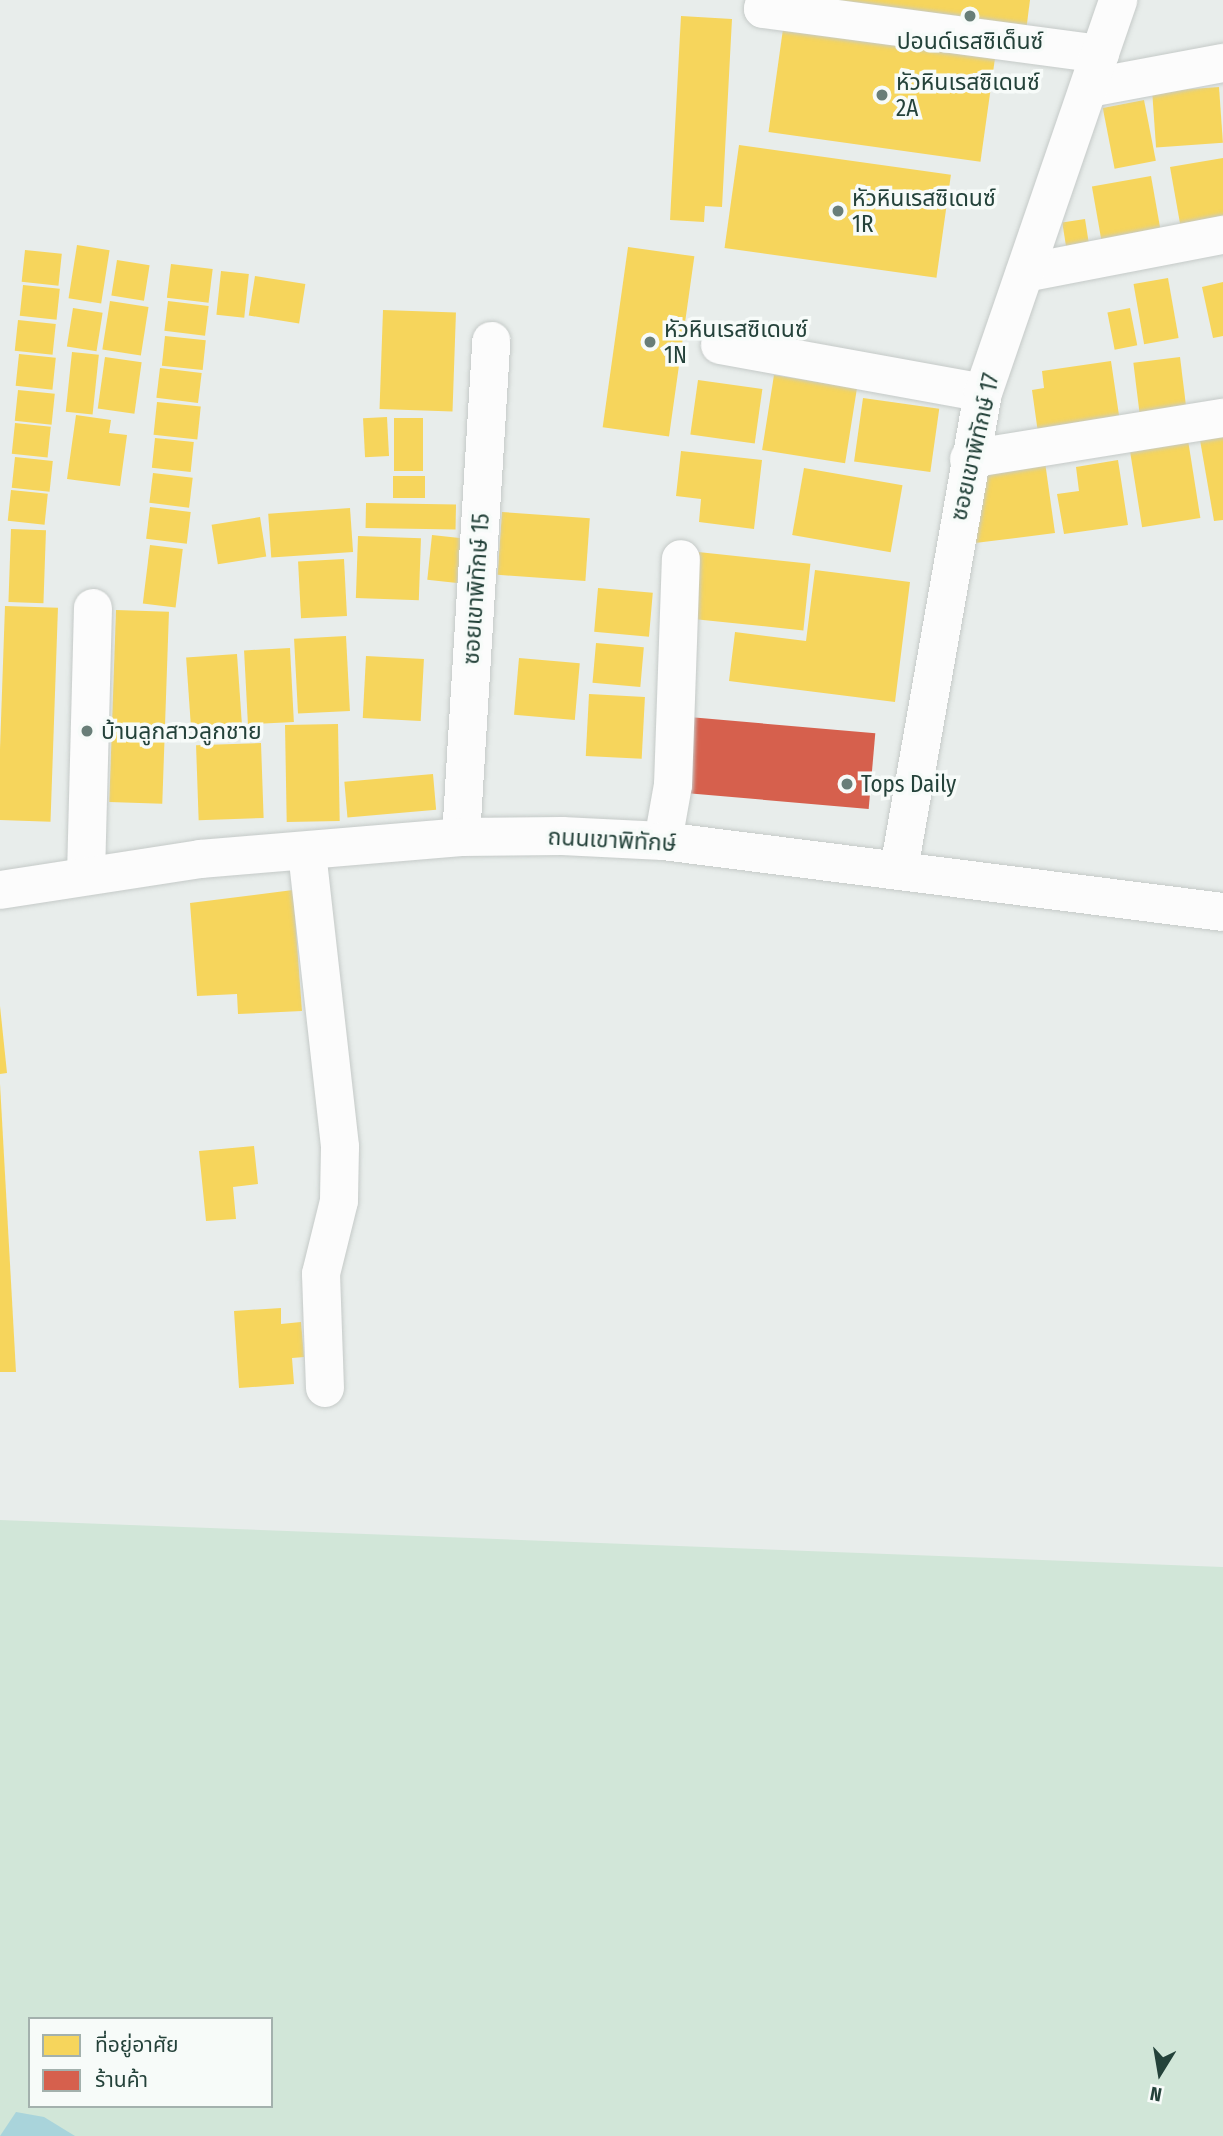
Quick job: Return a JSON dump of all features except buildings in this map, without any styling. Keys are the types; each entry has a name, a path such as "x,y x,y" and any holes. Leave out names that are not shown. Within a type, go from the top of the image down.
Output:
{"street":[{"path":"765,0 763,9 1094,71 1223,62"},
{"name":"ซอยเขาพิทักษ์ 17","path":"900,869 969,459 983,393 1118,0"},
{"path":"1025,273 1223,235"},
{"name":"ซอยเขาพิทักษ์ 15","path":"461,837 491,341"},
{"path":"720,345 983,393"},
{"path":"969,459 1223,418"},
{"path":"663,841 673,785 681,559"},
{"path":"86,875 93,608"},
{"name":"ถนนเขาพิทักษ์","path":"0,890 86,875 461,837 663,841 1223,912"},
{"path":"307,852 340,1147 338,1200 321,1274 325,1388"}],"green space":[{"path":"0,1520 1223,1567 1223,2136 0,2136"}],"water":[{"path":"16,2112 44,2117 75,2136 0,2136"}],"place":[{"name":"ปอนด์เรสซิเด็นซ์","path":"970,16"},
{"name":"หัวหินเรสซิเดนซ์ 2A","path":"882,95"},
{"name":"หัวหินเรสซิเดนซ์ 1R","path":"838,211"},
{"name":"หัวหินเรสซิเดนซ์ 1N","path":"650,342"},
{"name":"บ้านลูกสาวลูกชาย","path":"87,731"},
{"name":"Tops Daily","path":"847,784"}]}
